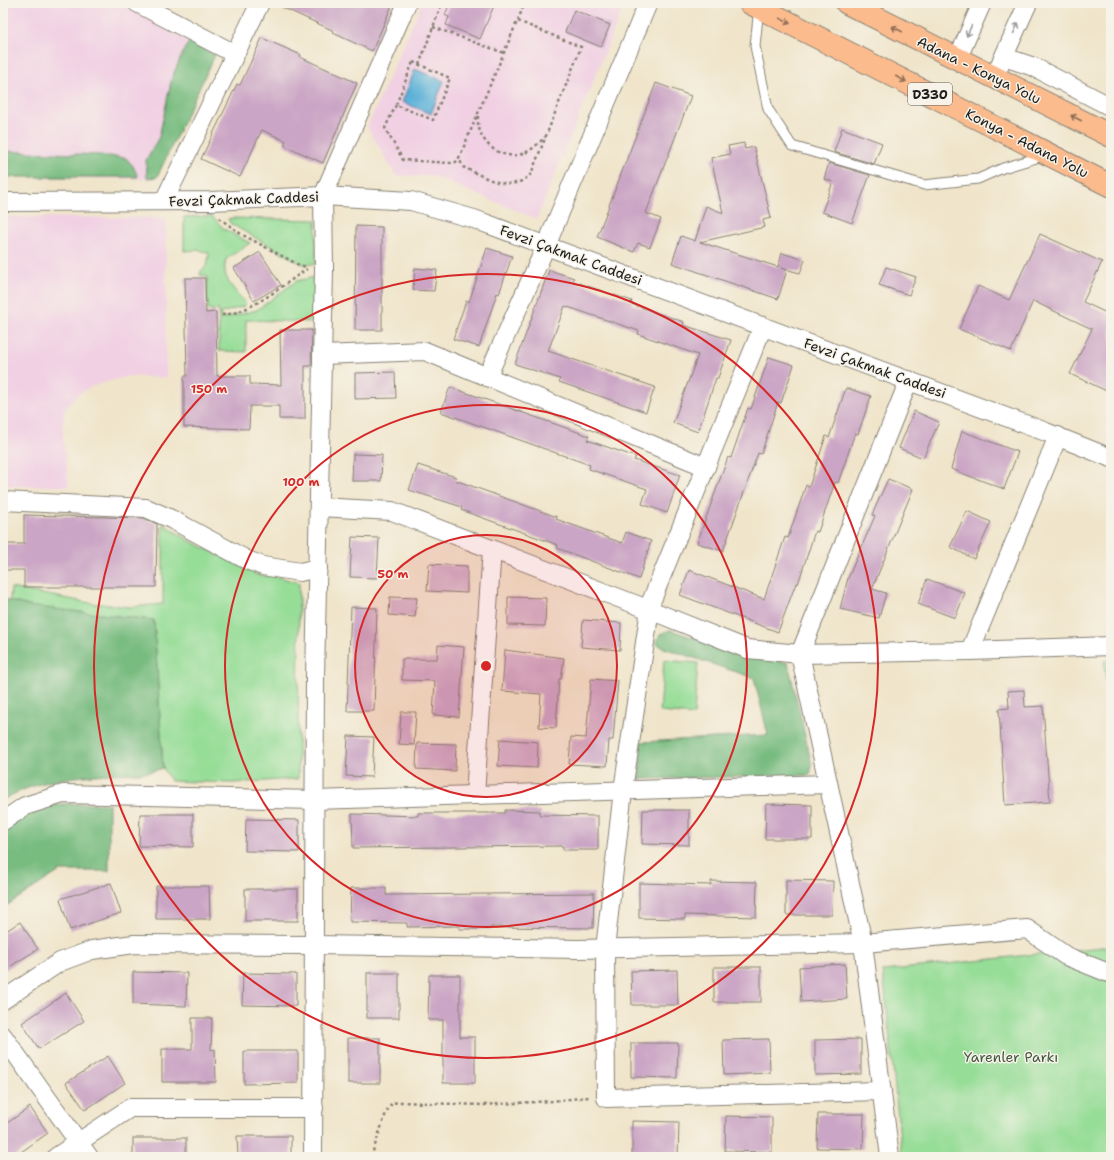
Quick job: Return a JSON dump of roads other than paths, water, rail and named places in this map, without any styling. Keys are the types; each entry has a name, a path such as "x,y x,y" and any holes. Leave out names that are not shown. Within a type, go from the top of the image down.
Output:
{"highway":[{"name":"Adana - Konya Yolu","path":"847,3 957,60 995,77 1111,136"},
{"name":"Konya - Adana Yolu","path":"754,5 1111,186"}],"street":[{"path":"137,3 235,54"},
{"path":"164,201 260,3"},
{"path":"313,1157 315,800 323,196 407,3"},
{"path":"487,377 546,246 648,3"},
{"path":"957,60 982,3"},
{"path":"995,77 1028,3"},
{"path":"1004,57 1034,67 1111,107"},
{"name":"Fevzi Çakmak Caddesi","path":"3,202 211,201 323,196 411,201 474,219 909,380 1058,436 1111,458"},
{"path":"763,326 651,602 623,790 605,949 606,1098 882,1091"},
{"path":"322,355 425,351 706,467"},
{"path":"890,1157 864,943 800,654 909,380"},
{"path":"970,651 1058,436"},
{"path":"3,501 146,508 171,518 241,557 263,566 300,572 318,568"},
{"path":"319,507 392,511 650,610 747,649 800,654 970,651 1111,646"},
{"path":"475,795 492,549"},
{"path":"3,820 25,806 63,794 315,800 828,784"},
{"path":"3,1000 60,962 92,950 134,944 605,949 864,943 1027,928 1066,956 1111,974"},
{"path":"3,1036 89,1157"},
{"path":"56,1157 130,1108 314,1108"}],"lane":[{"path":"754,5 755,46 768,110 792,146 924,185 978,179 1003,168 1048,154"}],"water":[{"path":"415,69 444,81 431,114 402,102"}],"park label":[{"name":"Yarenler Parkı","path":"1011,1057"}]}
